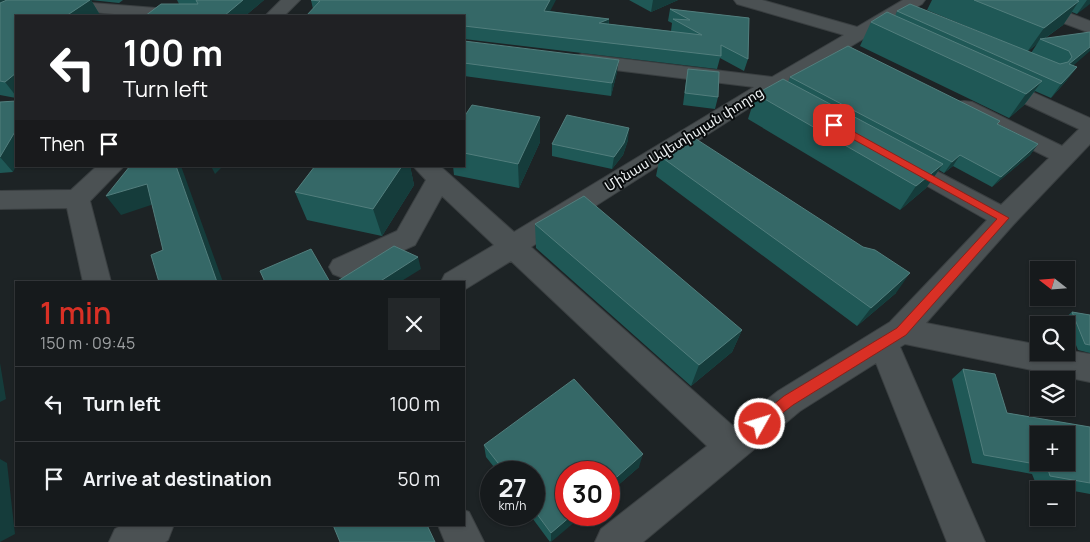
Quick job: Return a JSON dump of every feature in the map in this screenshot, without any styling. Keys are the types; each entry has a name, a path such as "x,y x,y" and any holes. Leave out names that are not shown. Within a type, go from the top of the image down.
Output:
{"street":[{"path":"275,15 292,0"},
{"path":"743,0 874,31"},
{"path":"1019,0 1090,27"},
{"path":"37,2 183,15"},
{"name":"Մինաս Ավետիսյան փողոց","path":"457,281 770,85 838,45 874,31 912,8"},
{"path":"838,45 864,58"},
{"path":"561,58 770,85 792,102"},
{"path":"981,76 1090,126"},
{"path":"943,97 1066,156"},
{"path":"614,542 789,401 892,337 1004,218 1090,131"},
{"path":"683,140 707,156"},
{"path":"885,153 1004,218"},
{"path":"0,200 77,199 111,167"},
{"path":"343,267 406,238 432,172 732,447"},
{"path":"77,199 97,281"},
{"path":"892,337 1090,368"},
{"path":"892,337 966,542"},
{"path":"457,526 465,542"}],"building":[{"path":"7,0 90,0 68,15 15,15 15,74 5,82 0,81 0,3"},
{"path":"196,0 243,0 225,15 146,15 161,4 198,4"},
{"path":"311,0 550,0 544,11 609,19 599,23 702,35 673,19 690,20 670,9 749,18 748,59 721,45 721,56 465,26 465,15 307,15 320,1"},
{"path":"974,0 1076,0 1079,1 1044,28"},
{"path":"910,4 1060,64 1068,62 1072,57 1069,51 1040,39 1090,32 1090,47 1069,64 1077,67 1061,84 897,11"},
{"path":"887,12 1042,81 1026,94 871,22"},
{"path":"465,41 619,60 612,83 465,63"},
{"path":"848,46 1000,121 997,124 1038,144 1001,177 960,155 952,162 790,77"},
{"path":"688,69 719,72 718,97 685,93"},
{"path":"783,79 943,164 916,186 756,94"},
{"path":"15,101 15,132 0,157 0,102"},
{"path":"472,105 540,117 518,164 465,153 465,116"},
{"path":"567,115 629,128 624,143 614,157 552,144"},
{"path":"693,137 863,247 875,250 910,273 871,308 660,156"},
{"path":"129,167 176,167 217,281 159,281 151,255 163,250 147,184 106,196"},
{"path":"314,167 401,167 373,209 295,192"},
{"path":"584,196 742,330 699,365 535,224"},
{"path":"394,246 418,257 381,281 338,281"},
{"path":"311,249 329,281 265,281 260,271"},
{"path":"1072,312 1090,315 1090,345 1085,344"},
{"path":"963,369 995,374 1007,413 1090,427 1090,483 1050,476 1048,471 1075,471 1075,426 1030,426 1030,463 984,455"},
{"path":"574,379 643,454 620,474 620,461 555,461 555,526 559,526 551,533 545,525 545,461 496,461 484,445"},
{"path":"333,526 427,526 435,542 340,542"}],"route":[{"path":"760,424 789,401 902,331 1004,218 834,125"}]}
